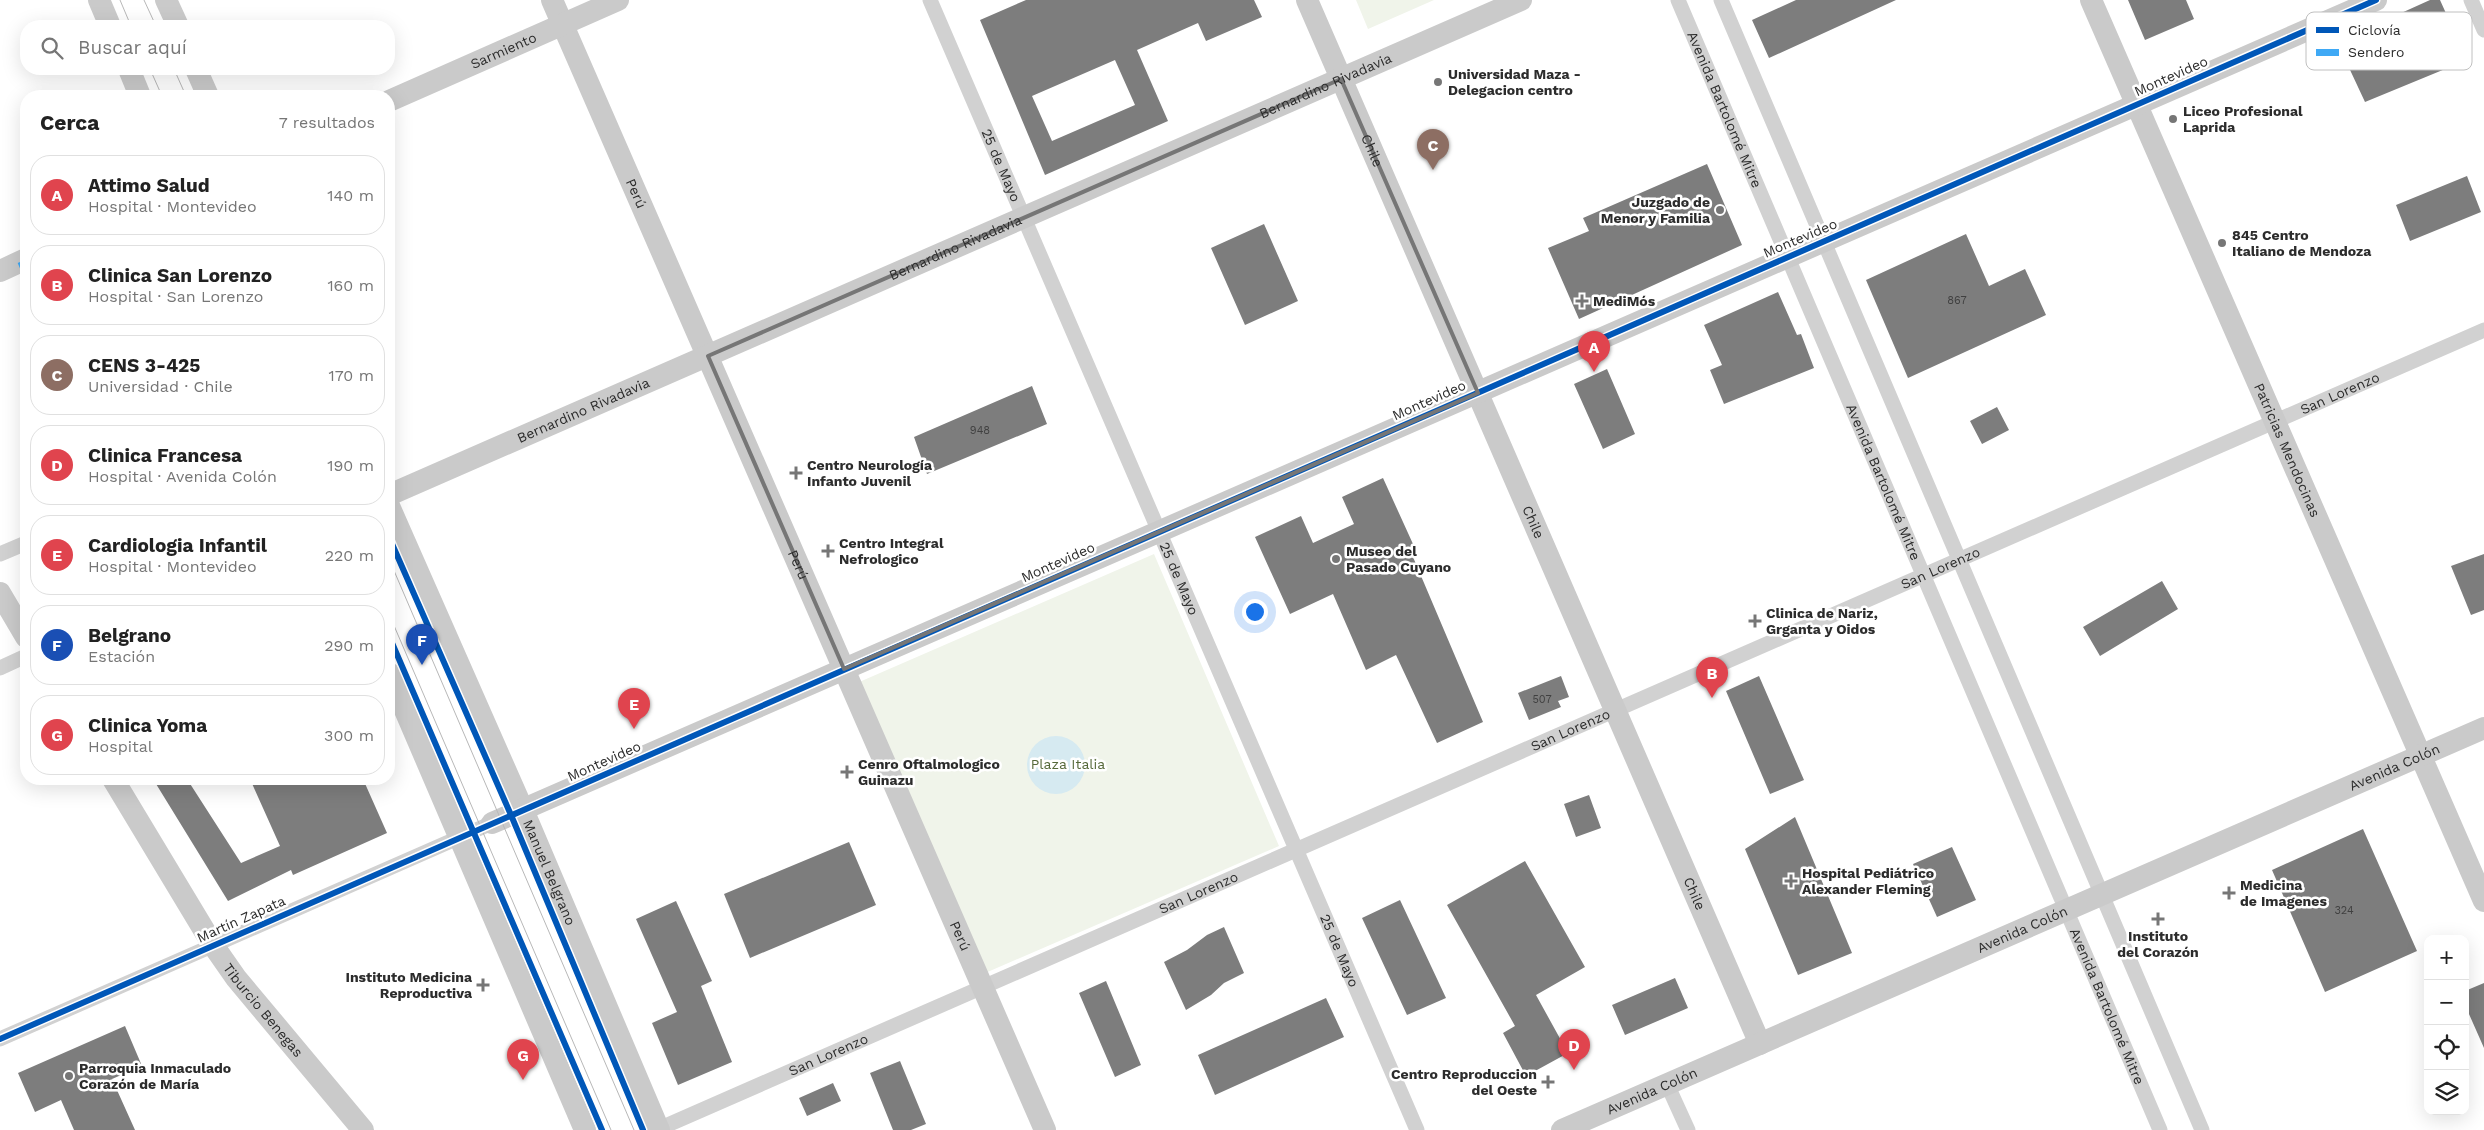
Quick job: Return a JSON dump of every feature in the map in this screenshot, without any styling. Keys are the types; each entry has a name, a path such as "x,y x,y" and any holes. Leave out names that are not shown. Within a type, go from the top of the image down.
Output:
{"street":[{"path":"99,0 107,20"},
{"path":"166,0 175,20"},
{"name":"Perú","path":"552,0 1045,1130"},
{"name":"Sarmiento","path":"395,98 618,0"},
{"name":"25 de Mayo","path":"930,0 1417,1130"},
{"name":"Chile","path":"1307,0 1760,1044"},
{"name":"Bernardino Rivadavia","path":"395,492 1521,0"},
{"name":"Avenida Bartolomé Mitre","path":"1678,0 2160,1130"},
{"path":"1721,0 2202,1130"},
{"name":"Patricias Mendocinas","path":"2091,0 2484,901"},
{"name":"Montevideo","path":"2348,12 2376,0"},
{"path":"2471,0 2484,30"},
{"name":"Montevideo","path":"492,823 2306,30"},
{"path":"131,75 138,90"},
{"path":"199,75 205,90"},
{"name":"San Lorenzo","path":"658,1130 2484,330"},
{"name":"Manuel Belgrano","path":"395,520 523,810 658,1130"},
{"path":"0,554 20,546"},
{"path":"0,593 20,626"},
{"path":"0,668 20,659"},
{"path":"395,687 585,1130"},
{"name":"Avenida Colón","path":"1562,1130 2484,728"},
{"name":"Tiburcio Benegas","path":"117,785 213,945 248,994 363,1130"},
{"name":"Martín Zapata","path":"0,1039 492,823"},
{"path":"1666,1084 1688,1130"}],"highlighted area":[{"path":"1341,79 1478,393 844,669 708,356"}],"green space":[{"path":"1356,0 1434,0 1368,29"},
{"name":"Plaza Italia","path":"1154,554 1279,846 983,974 857,683"}],"shaded area":[{"path":"1050,736 1062,736 1072,740 1081,749 1085,771 1077,786 1062,794 1050,794 1040,790 1031,781 1027,771 1027,759 1031,749 1040,740"}],"building":[{"path":"1026,0 1254,0 1262,17 1206,41 1198,23 1137,50 1168,121 1045,175 980,20","holes":["1115,60 1135,105 1052,141 1032,96"]},
{"path":"1796,0 1896,0 1769,58 1752,20"},
{"path":"2128,0 2186,0 2194,19 2145,40"},
{"path":"2430,0 2440,0 2445,12 2403,12"},
{"path":"2350,70 2443,70 2365,102"},
{"path":"1707,164 1742,245 1579,319 1548,248 1589,231 1583,218"},
{"path":"2467,176 2481,212 2410,241 2396,205"},
{"path":"1264,224 1298,301 1245,325 1211,248"},
{"path":"1966,234 1989,286 2025,269 2046,315 1908,378 1866,280"},
{"path":"1778,292 1797,335 1801,334 1814,368 1724,404 1710,370 1722,365 1704,325"},
{"path":"1607,369 1635,434 1603,449 1574,384"},
{"path":"1032,386 1047,424 927,474 914,437"},
{"path":"1997,407 2009,430 1982,444 1970,421"},
{"path":"1383,478 1418,555 1413,557 1483,722 1437,743 1396,655 1366,670 1333,594 1290,614 1255,537 1301,516 1313,543 1354,524 1342,497"},
{"path":"2484,554 2484,610 2471,615 2451,566"},
{"path":"2162,581 2178,609 2100,656 2083,627"},
{"path":"1561,676 1569,697 1558,701 1561,707 1529,720 1518,693"},
{"path":"1759,676 1804,780 1770,794 1726,691"},
{"path":"157,785 191,785 241,863 280,846 253,785 366,785 387,833 293,875 291,870 228,901"},
{"path":"1589,795 1601,828 1576,837 1564,804"},
{"name":"Hospital Pediátrico Alexander Fleming","path":"1795,817 1852,953 1798,975 1745,849"},
{"path":"2363,829 2417,951 2325,992 2272,870"},
{"path":"849,842 876,905 750,958 724,894"},
{"path":"1952,847 1976,900 1937,917 1913,864"},
{"path":"1525,861 1585,967 1536,995 1568,1053 1526,1076 1503,1033 1515,1026 1447,905"},
{"path":"1400,900 1446,998 1407,1015 1362,918"},
{"path":"676,901 712,981 701,986 732,1062 678,1085 652,1023 677,1012 636,919"},
{"path":"1224,927 1244,973 1224,983 1211,995 1186,1010 1164,962 1187,950 1207,935"},
{"path":"1675,978 1688,1008 1625,1035 1612,1005"},
{"path":"1106,981 1141,1065 1115,1077 1079,993"},
{"path":"2484,983 2484,1048 2469,1014 2469,989"},
{"path":"1326,998 1344,1037 1215,1095 1198,1055"},
{"name":"Parroquia Inmaculado Corazón de María","path":"125,1026 142,1066 112,1079 135,1130 74,1130 61,1100 35,1112 18,1073"},
{"path":"900,1061 926,1124 911,1130 893,1130 870,1073"},
{"path":"833,1083 841,1101 807,1116 799,1098"}],"tram line":[{"path":"120,0 128,20"},
{"path":"144,0 153,20"},
{"path":"153,75 159,90"},
{"path":"177,75 183,90"},
{"path":"395,573 634,1130"},
{"path":"395,628 611,1130"}],"cycle path":[{"path":"2349,12 2376,0"},
{"path":"0,1039 2306,31"},
{"path":"395,551 511,815 643,1130"},
{"path":"395,650 602,1130"}],"place":[{"name":"Universidad Maza - Delegacion centro","path":"1438,82"},
{"name":"Liceo Profesional Laprida","path":"2173,119"},
{"name":"CENS 3-425","path":"1433,170"},
{"name":"Juzgado de Menor y Familia","path":"1720,210"},
{"name":"845 Centro Italiano de Mendoza","path":"2222,243"},
{"name":"MediMós","path":"1582,301"},
{"name":"Attimo Salud","path":"1594,372"},
{"name":"Centro Neurología Infanto Juvenil","path":"796,473"},
{"name":"Centro Integral Nefrologico","path":"828,551"},
{"name":"Museo del Pasado Cuyano","path":"1336,559"},
{"name":"Clinica de Nariz, Grganta y Oidos","path":"1755,621"},
{"name":"Belgrano","path":"422,665"},
{"name":"Clinica San Lorenzo","path":"1712,698"},
{"name":"Cardiologia Infantil","path":"634,729"},
{"name":"Cenro Oftalmologico Guinazu","path":"847,772"},
{"name":"Hospital Pediátrico Alexander Fleming","path":"1791,881"},
{"name":"Medicina de Imagenes","path":"2229,893"},
{"name":"Instituto del Corazón","path":"2158,919"},
{"name":"Instituto Medicina Reproductiva","path":"483,985"},
{"name":"Clinica Francesa","path":"1574,1070"},
{"name":"Parroquia Inmaculado Corazón de María","path":"69,1076"},
{"name":"Clinica Yoma","path":"523,1080"},
{"name":"Centro Reproduccion del Oeste","path":"1548,1082"}]}
